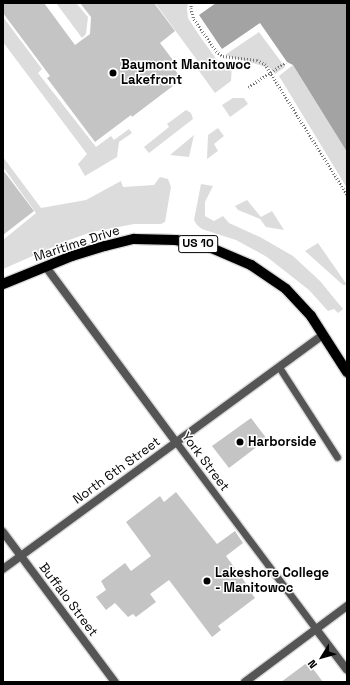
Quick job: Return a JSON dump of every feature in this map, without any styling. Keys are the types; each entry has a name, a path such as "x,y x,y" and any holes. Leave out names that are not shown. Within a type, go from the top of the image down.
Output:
{"main road":[{"name":"Maritime Drive","path":"3,284 105,246 134,239 176,240 199,244 241,259 270,277 299,302 347,372"}],"street":[{"name":"York Street","path":"46,267 176,442"},
{"name":"North 6th Street","path":"3,569 323,335"},
{"name":"Buffalo Street","path":"3,532 115,682"},
{"path":"245,682 347,606"},
{"name":"York Street","path":"316,629 347,670"}],"lane":[{"path":"279,367 337,457"},
{"name":"York Street","path":"176,442 316,629"}],"path":[{"path":"192,3 191,8 194,18 216,51 223,56 257,60 265,64 347,194"},
{"path":"248,87 286,62"}],"shaded area":[{"path":"56,3 76,3 88,17 86,34 82,38"},
{"path":"155,3 188,3 188,18 201,38 220,64 232,65 231,81 215,93 194,64 197,60"},
{"path":"216,3 347,3 347,152 293,65 287,62 260,23 222,49 199,15"},
{"path":"3,17 42,69 38,73 96,147 111,136 114,140 129,129 132,133 119,142 117,157 85,176 78,164 87,154 3,42"},
{"path":"259,32 285,67 275,74 270,68 225,55"},
{"path":"293,65 347,152 347,188 279,76"},
{"path":"233,98 244,98 248,104 230,117 222,105"},
{"path":"186,110 191,113 193,119 149,153 144,147 169,127 167,124"},
{"path":"218,128 224,136 214,144 218,151 207,159 208,135"},
{"path":"194,135 189,157 170,155"},
{"path":"3,157 41,208 86,200 121,181 123,187 154,185 160,177 168,179 171,187 165,222 161,224 134,224 92,232 69,240 3,269 3,240 36,213 3,167"},
{"path":"201,184 213,186 205,202 205,216 214,221 223,216 229,223 260,237 293,256 320,281 343,309 338,313 334,309 328,311 309,290 267,257 236,240 202,229 197,225 194,220"},
{"path":"247,200 261,217 272,211 284,230 266,227 260,219 238,210 235,206"},
{"path":"318,243 347,285 343,285 305,251"}],"building":[{"name":"Baymont Manitowoc Lakefront","path":"3,3 44,3 75,45 90,34 91,17 80,3 154,3 175,31 160,43 179,68 175,70 182,79 132,117 131,115 95,142 47,78 50,76 3,13"},
{"path":"3,170 34,211 3,235"},
{"name":"Harborside","path":"251,418 267,439 229,468 212,446"},
{"path":"176,492 217,544 235,531 243,543 226,556 255,598 218,626 221,630 212,637 169,580 150,594 156,602 136,617 133,614 128,617 115,603 106,610 96,597 106,590 101,581 125,563 131,571 151,556 126,522 160,496 164,502"},
{"path":"308,662 323,682 281,682"}],"place":[{"name":"Baymont Manitowoc Lakefront","path":"113,73"},
{"name":"Harborside","path":"240,442"},
{"name":"Lakeshore College - Manitowoc","path":"207,581"}]}
